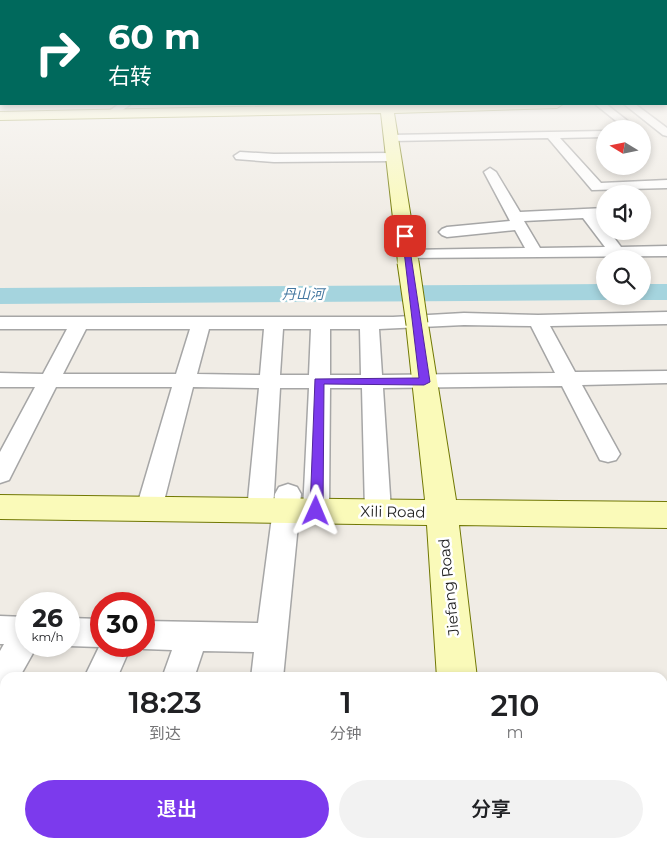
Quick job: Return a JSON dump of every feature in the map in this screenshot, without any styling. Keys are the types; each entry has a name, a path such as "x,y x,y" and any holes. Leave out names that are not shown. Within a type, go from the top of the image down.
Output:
{"street":[{"path":"391,138 425,138"},
{"name":"Jiefang Road","path":"391,138 440,504 457,672"},
{"path":"553,138 597,187 667,184"},
{"path":"240,156 274,158 394,157"},
{"path":"490,172 535,253"},
{"path":"447,232 517,221 596,212"},
{"path":"587,213 615,250"},
{"path":"408,259 596,252"},
{"path":"651,252 667,252"},
{"path":"0,323 369,322 464,318 538,321 667,318"},
{"path":"538,321 608,454"},
{"path":"152,501 201,322"},
{"path":"274,322 269,381 288,502"},
{"path":"268,672 288,502 319,381 321,322"},
{"path":"369,322 378,503"},
{"path":"0,474 79,324"},
{"path":"0,380 424,382 667,376"},
{"name":"Xili Road","path":"0,491 152,501"},
{"name":"Xili Road","path":"440,504 667,498"},
{"name":"Xili Road","path":"0,507 152,501 288,502 440,504 667,514"},
{"path":"0,630 15,631"},
{"path":"155,635 273,638"},
{"path":"180,672 192,636"},
{"path":"5,672 15,655"},
{"path":"103,672 110,657"}],"waterway":[{"name":"丹山河","path":"0,296 596,292"},
{"name":"丹山河","path":"651,292 667,292"}],"route":[{"path":"316,511 319,381 424,382 405,236"}]}
